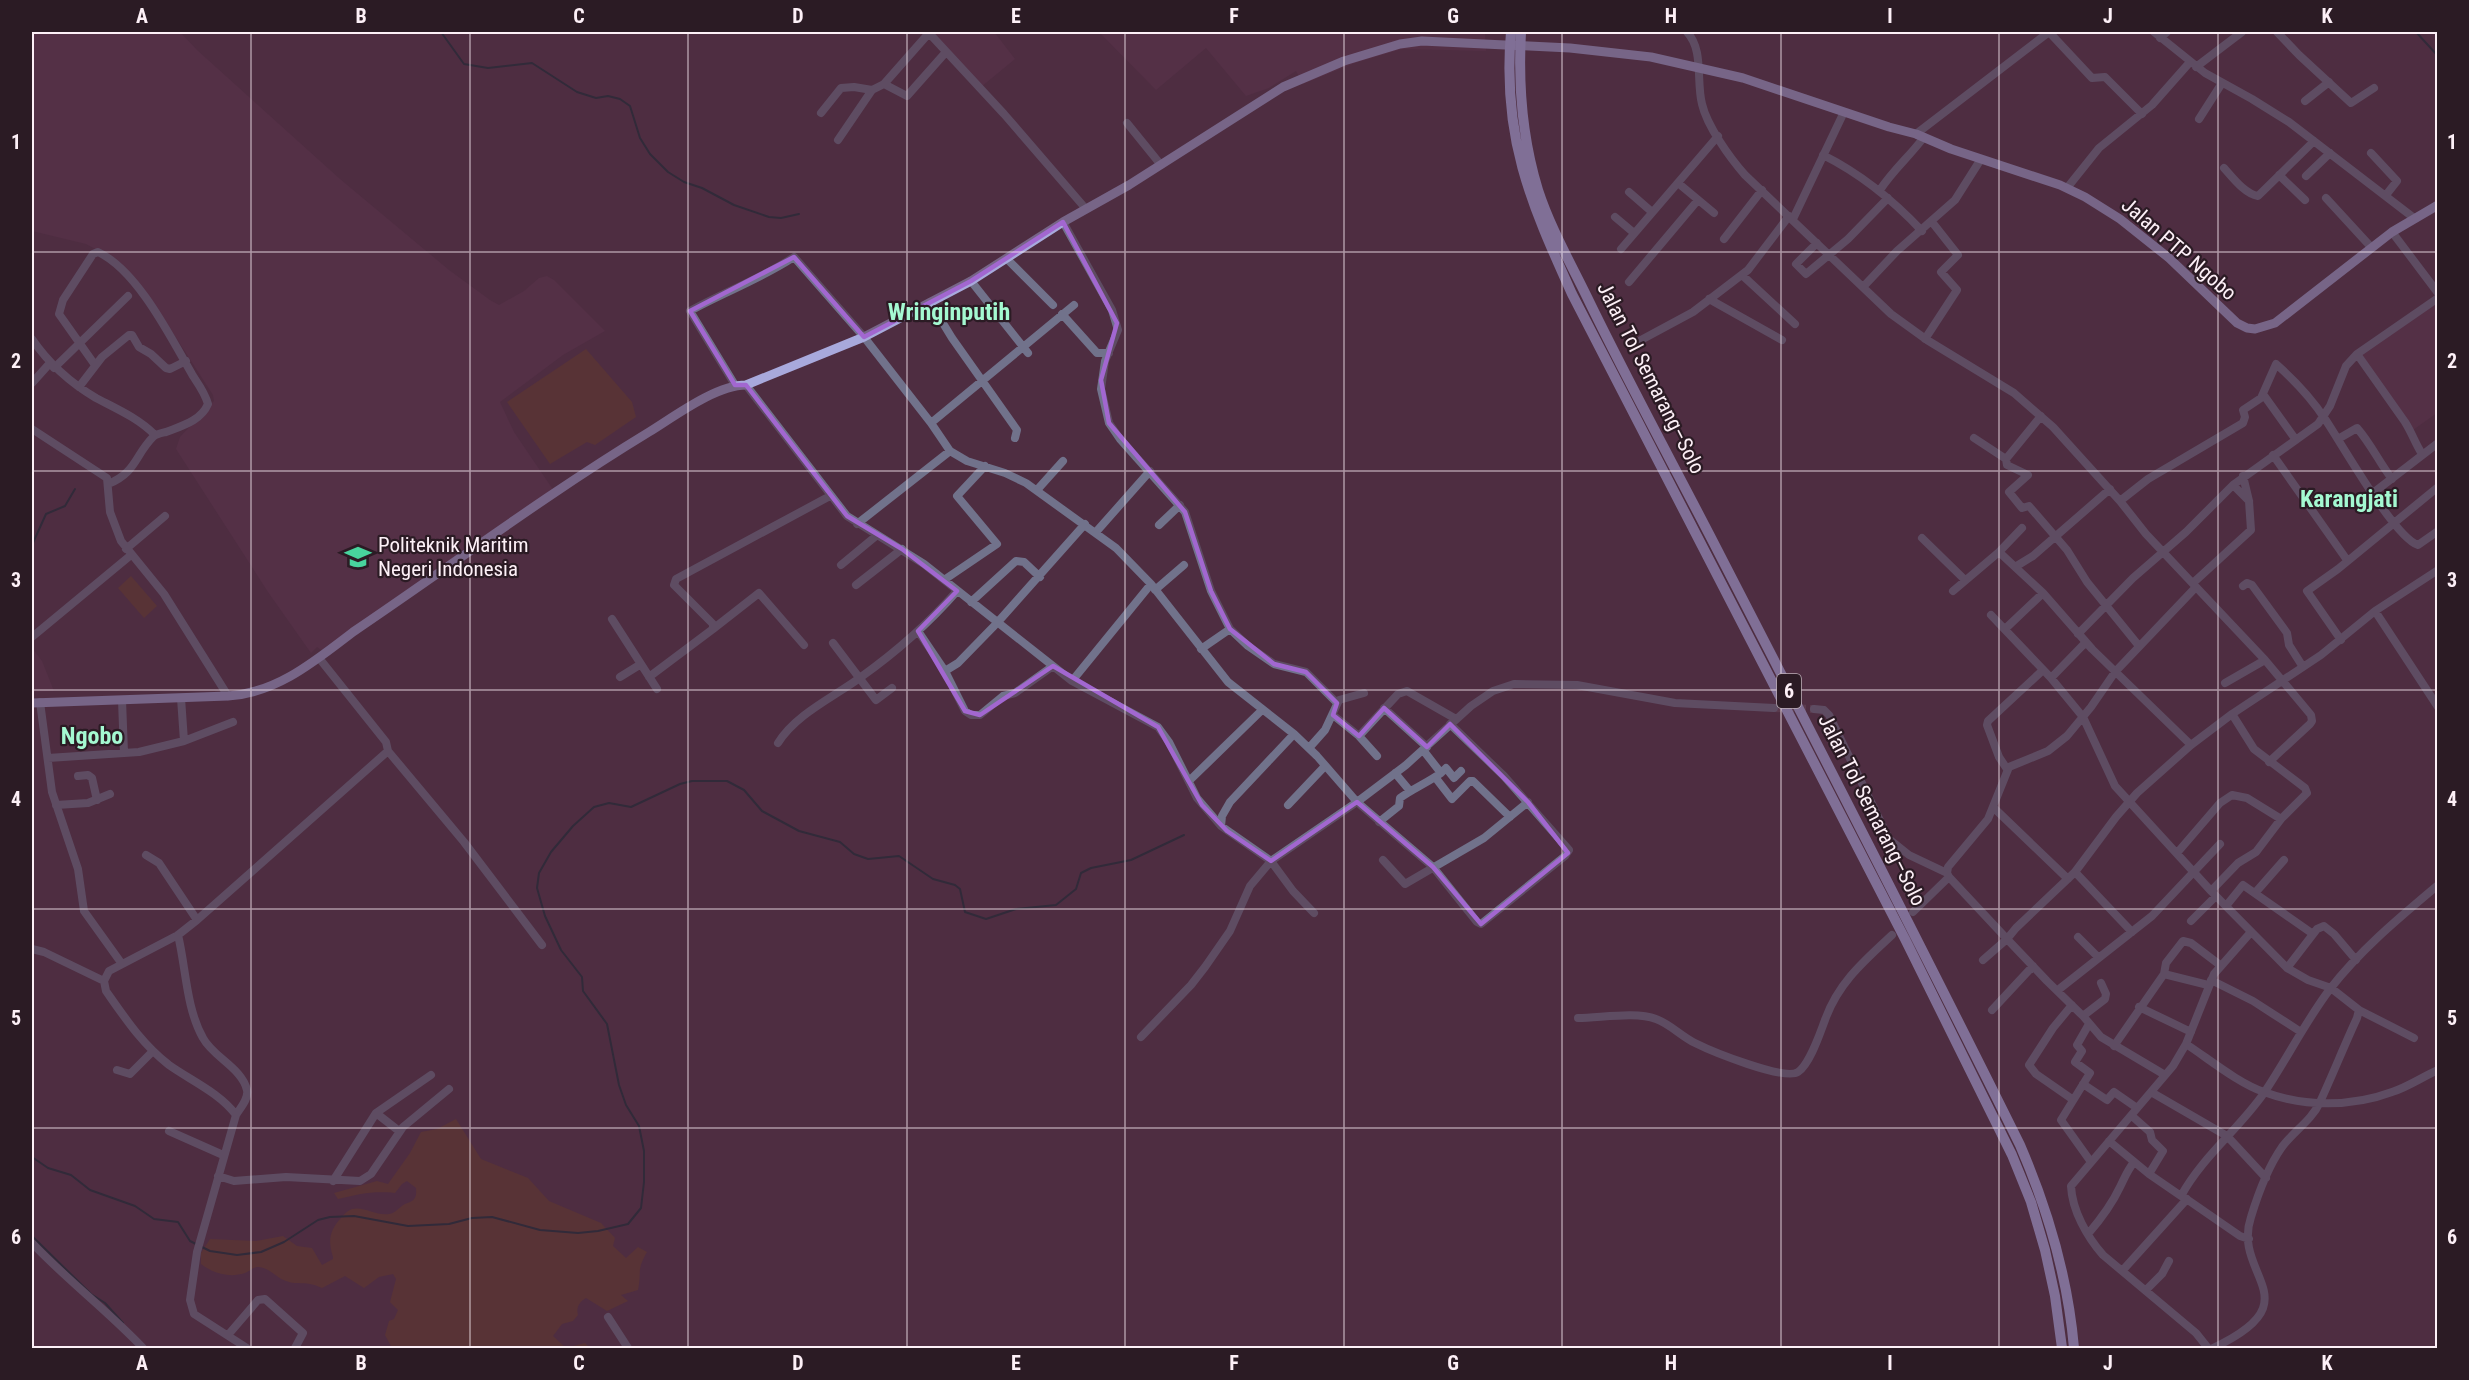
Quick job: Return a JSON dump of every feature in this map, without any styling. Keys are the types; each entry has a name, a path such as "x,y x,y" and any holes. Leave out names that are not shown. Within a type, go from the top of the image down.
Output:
{"highway":[{"name":"Jalan Tol Semarang–Solo","path":"1511,32 1508,92 1513,135 1525,181 1544,232 1577,303 1905,939 2012,1155 2031,1202 2045,1250 2055,1296 2062,1348"},
{"name":"Jalan Tol Semarang–Solo","path":"1521,32 1519,70 1522,114 1539,192 1551,222 1601,327 1904,914 2020,1145 2042,1197 2061,1266 2074,1348"}],"main road":[{"name":"Jalan PTP Ngobo","path":"746,385 864,337 971,281 1063,222 1161,165 1283,87 1344,61 1400,44 1431,41 1458,42 1570,48 1634,55 1743,78 1920,136 2067,188 2097,203 2169,258 2221,309 2241,325 2252,329 2266,327 2283,318 2371,247 2438,205"},
{"path":"36,702 228,696 255,693 268,688 319,658 587,470 677,415 735,385 746,385"}],"street":[{"path":"838,140 872,90 884,84 928,32 1004,114 1086,209"},
{"path":"1687,32 1694,40 1702,106 1737,166 1891,314 1925,339 2004,386 2041,416 2110,489 2164,553 2265,660 2311,715 2312,721 2269,762"},
{"path":"1880,190 1889,176 1906,160 1920,136 2049,32 2092,78 2104,77 2142,114"},
{"path":"2154,32 2193,65 2263,105 2314,141 2414,218"},
{"path":"2160,38 2167,32"},
{"path":"2067,188 2099,148 2142,114 2193,65 2242,32"},
{"path":"2277,32 2298,55 2351,103 2374,88"},
{"path":"884,84 907,96 946,52"},
{"path":"2199,120 2222,82"},
{"path":"2305,101 2329,82"},
{"path":"821,113 841,88 854,87 872,90"},
{"path":"1641,340 1676,323 1742,275 1761,257 1791,218 1844,112"},
{"path":"1127,123 1161,165"},
{"path":"1621,249 1718,136"},
{"path":"2224,168 2253,196 2261,194 2314,141"},
{"path":"2306,176 2330,153"},
{"path":"2371,153 2397,180 2386,195"},
{"path":"1823,155 1880,190 1922,231"},
{"path":"1863,287 1897,251 1955,200 1981,159"},
{"path":"2279,175 2305,200"},
{"path":"1678,183 1714,213"},
{"path":"1724,238 1762,190"},
{"path":"1629,192 1652,212"},
{"path":"1817,243 1796,264 1806,274 1830,256 1888,198"},
{"path":"2325,198 2371,247"},
{"path":"1629,282 1698,200"},
{"path":"1615,217 1634,233"},
{"path":"1063,222 1116,318 1118,330 1101,380 1101,399 1120,439 1180,506 1191,525 1211,591 1230,629 1248,646 1274,664 1306,672 1337,703"},
{"path":"1925,339 1947,302 1957,290 1941,272 1958,255 1932,222"},
{"path":"2078,634 2133,578 2164,553 2243,476 2318,424 2324,417 2346,366 2357,354 2438,295 2392,232"},
{"path":"95,365 59,314 60,308 93,254 98,252 114,263 159,317 202,389 208,404 192,421 155,435 132,469 108,484"},
{"path":"735,385 690,311 718,295 768,274 794,258 864,337 950,451 960,458 1017,477 1096,532 1125,556 1153,587 1228,682 1294,734 1357,802 1433,867 1477,922 1483,923 1568,853 1568,847 1453,721 1407,691 1398,694 1359,736"},
{"path":"1007,259 1053,305"},
{"path":"1742,275 1795,324"},
{"path":"971,281 1026,350"},
{"path":"32,383 79,343 128,296"},
{"path":"1709,300 1782,340"},
{"path":"930,302 952,338 1017,430 1015,438"},
{"path":"931,423 1026,350 1074,305"},
{"path":"1062,314 1097,353 1109,353"},
{"path":"79,387 95,365 129,335 132,335 139,347 151,354 166,368 170,369 186,361"},
{"path":"32,339 52,365 79,387 140,421 155,435"},
{"path":"2357,354 2412,432 2412,440 2422,454"},
{"path":"2120,501 2148,479 2243,423 2245,417 2242,410 2256,402 2263,394 2276,363 2324,417 2373,493 2408,538 2418,545 2438,531"},
{"path":"746,385 847,516 876,536 902,549 1072,681 1158,727 1169,742 1197,798 1221,826 1271,861 1293,891 1314,913"},
{"path":"2263,394 2296,440"},
{"path":"2006,459 2041,416"},
{"path":"2337,439 2357,428 2376,452 2380,464 2392,479"},
{"path":"32,429 72,456 104,473 108,484 110,512 116,532 129,552 164,594 228,696"},
{"path":"1974,438 2006,459 2007,465 2028,475 2009,492 2022,508 2029,506 2032,508 2056,536 2087,582 2139,646"},
{"path":"2373,493 2438,443"},
{"path":"857,524 950,451"},
{"path":"2273,455 2347,560"},
{"path":"1037,490 1063,461"},
{"path":"944,580 997,544 957,496 985,466"},
{"path":"1096,532 1150,471"},
{"path":"1913,912 1948,875 1952,861 1988,819 2007,769 2048,751 2067,736 2115,672 2194,585 2251,530 2243,476"},
{"path":"2233,485 2248,501"},
{"path":"2341,640 2307,591 2438,487"},
{"path":"2016,567 2033,556 2110,489"},
{"path":"713,630 713,624 674,585 676,579 830,495"},
{"path":"1159,525 1180,506"},
{"path":"32,637 129,552 165,516"},
{"path":"945,671 958,663 998,624 1085,524"},
{"path":"1953,591 1999,552 2022,528"},
{"path":"841,565 876,536"},
{"path":"1922,538 1965,580"},
{"path":"856,585 902,549"},
{"path":"1999,552 2043,593 2115,672 2191,745"},
{"path":"971,602 1016,561 1024,562 1040,577"},
{"path":"1072,681 1153,587 1184,565"},
{"path":"1983,960 2076,872 2128,801 2191,745 2232,714 2341,640 2375,611 2438,570"},
{"path":"2243,586 2247,583 2252,585 2287,633 2289,645 2302,667"},
{"path":"778,743 786,732 822,703 859,678 918,631 957,591"},
{"path":"649,677 759,593 804,645"},
{"path":"2005,629 2043,593"},
{"path":"2375,611 2438,707"},
{"path":"1991,615 2051,678 2083,717 2094,737 2109,775 2128,801 2251,932 2288,968 2308,980 2331,988 2359,1010 2414,1038"},
{"path":"612,618 657,689"},
{"path":"1201,649 1230,629"},
{"path":"918,631 945,671 965,711 970,716 980,715 1003,696 1015,693 1053,666"},
{"path":"2051,678 2086,642"},
{"path":"833,643 874,702 892,688"},
{"path":"319,658 386,742 388,751 464,842 542,945"},
{"path":"2225,683 2265,660"},
{"path":"620,677 641,664"},
{"path":"2007,769 1999,757 1987,725 1988,721 2043,670"},
{"path":"1141,1037 1191,986 1230,931 1250,886 1271,861 1395,773 1453,721 1493,690 1514,684 1577,685 1690,705 1774,708"},
{"path":"1309,748 1325,730 1341,699 1364,693"},
{"path":"181,698 184,741"},
{"path":"122,700 124,753"},
{"path":"36,702 48,758 52,792 78,869 84,910 122,964"},
{"path":"1384,708 1425,748 1452,799 1470,781 1473,781 1510,817"},
{"path":"1814,709 1824,710 1829,715 1889,839 1909,855 1948,875 2089,1024 2114,1046 2165,1075"},
{"path":"1189,781 1262,710"},
{"path":"2192,921 2238,863 2256,852 2307,791 2254,749 2232,714"},
{"path":"1333,715 1359,736 1377,756"},
{"path":"48,758 139,752 184,741 233,722"},
{"path":"1221,826 1222,816 1230,802 1294,734"},
{"path":"236,1115 226,1103 153,1051 126,1020 106,991 104,981 109,971 177,935 197,921 388,751"},
{"path":"1288,805 1325,765"},
{"path":"1379,822 1399,806 1400,798 1410,791 1421,788 1446,768 1454,778 1461,771"},
{"path":"1395,773 1410,791"},
{"path":"78,776 88,775 92,778 97,800"},
{"path":"56,805 88,803 110,794"},
{"path":"2177,853 2220,803 2232,795 2247,798 2282,819"},
{"path":"1383,860 1405,884 1484,838 1527,802"},
{"path":"1994,808 2068,879"},
{"path":"2058,990 2152,916 2220,844"},
{"path":"146,855 159,864 197,921"},
{"path":"2254,893 2284,860"},
{"path":"2076,872 2132,932"},
{"path":"2226,906 2243,885 2313,934"},
{"path":"2122,1270 2184,1197 2202,1164 2264,1092 2331,988 2356,960 2438,885"},
{"path":"2288,968 2320,927 2328,928 2356,960"},
{"path":"2208,1348 2200,1337 2103,1255 2088,1234 2074,1201 2071,1186 2165,1075 2186,1044 2210,982 2220,965 2251,932"},
{"path":"1578,1018 1636,1016 1654,1018 1693,1042 1720,1054 1777,1074 1792,1074 1800,1071 1814,1047 1834,996 1892,934"},
{"path":"177,935 196,1025 204,1041 234,1070 247,1090 247,1098 236,1115 197,1252 190,1300 191,1311 247,1348"},
{"path":"2078,937 2098,958"},
{"path":"2114,1046 2164,974 2166,963 2183,941 2191,943 2220,965"},
{"path":"32,949 44,952 104,981"},
{"path":"1992,1010 2033,966"},
{"path":"2164,974 2210,982 2253,1001 2301,1032"},
{"path":"2083,1016 2105,999 2106,994 2101,983"},
{"path":"2072,1005 2053,1028 2030,1065 2036,1074 2072,1099"},
{"path":"2139,1007 2191,1032"},
{"path":"2213,1348 2230,1340 2252,1323 2266,1299 2248,1239 2250,1218 2266,1178 2283,1146 2306,1123 2320,1102 2359,1010"},
{"path":"2089,1024 2077,1045 2082,1051 2075,1062 2090,1073 2062,1115 2061,1124 2091,1162"},
{"path":"2186,1044 2264,1092 2320,1102 2344,1103 2381,1096 2438,1070"},
{"path":"117,1070 130,1074 153,1051"},
{"path":"333,1181 376,1113 431,1075"},
{"path":"2083,1084 2107,1100 2114,1092 2137,1108"},
{"path":"218,1176 234,1181 286,1177 333,1181 365,1179 372,1173 399,1131 449,1089"},
{"path":"2151,1092 2227,1136 2266,1178"},
{"path":"376,1113 399,1131"},
{"path":"2132,1116 2150,1132 2152,1140 2163,1151 2149,1174"},
{"path":"169,1131 224,1155"},
{"path":"2109,1142 2149,1174 2240,1236 2248,1239"},
{"path":"2088,1234 2103,1216 2121,1186 2124,1174 2134,1162"},
{"path":"32,1243 56,1269 116,1319 143,1348"},
{"path":"2146,1290 2162,1274 2169,1261"},
{"path":"228,1335 258,1300 265,1299 303,1333 295,1348"},
{"path":"608,1317 628,1348"}],"highlighted area":[{"path":"1063,222 1117,323 1101,380 1109,423 1185,512 1211,591 1230,629 1274,664 1306,672 1337,703 1333,715 1359,736 1384,708 1427,747 1450,724 1528,802 1568,853 1481,924 1433,867 1357,802 1271,861 1227,831 1202,805 1158,727 1053,666 980,715 965,711 918,631 957,591 902,549 847,516 746,385 735,385 690,311 794,257 864,337 971,281"}],"shaded area":[{"name":"Politeknik Maritim Negeri Indonesia","path":"32,32 180,32 340,179 449,270 490,300 499,305 524,291 539,278 547,276 554,280 605,331 563,355 500,402 514,432 556,494 328,655 317,647 311,653 268,592 176,449 180,437 214,401 213,395 155,305 101,252 86,244 32,231"},
{"path":"932,32 996,32 1015,59 981,87"},
{"path":"1099,32 1485,32 1486,51 1402,49 1355,63 1303,84 1296,71 1269,88 1246,96 1206,48 1156,90"},
{"path":"2437,300 2437,413 2413,430 2359,355"},
{"path":"586,349 632,402 636,417 595,445 587,442 550,464 507,402"},
{"path":"131,576 157,606 144,618 118,588"},
{"path":"32,648 42,661 54,691 32,692"},
{"path":"456,1119 481,1159 528,1178 549,1201 601,1223 615,1238 613,1246 626,1258 638,1247 647,1252 640,1267 638,1290 621,1295 628,1301 607,1311 586,1298 579,1305 578,1315 573,1321 562,1324 553,1336 566,1348 392,1348 385,1335 389,1321 394,1319 398,1310 390,1302 396,1279 393,1274 379,1277 364,1288 345,1276 322,1288 311,1284 286,1281 263,1268 256,1267 245,1273 228,1275 217,1273 201,1264 201,1253 210,1239 256,1241 283,1236 297,1246 312,1248 322,1265 333,1259 330,1246 331,1236 334,1227 346,1213 357,1208 379,1214 391,1213 413,1201 416,1188 407,1181 395,1193 360,1194 338,1199 334,1193 377,1181 388,1184 410,1153 421,1132 437,1129"},
{"path":"585,1343 590,1348 566,1348"}],"waterway":[{"path":"441,32 464,64 488,68 532,63 577,92 596,98 608,96 620,99 630,106 640,138 650,154 668,172 684,182 702,188 734,205 769,217 781,218 799,214"},
{"path":"2416,32 2438,56"},
{"path":"32,545 46,514 65,506 75,489"},
{"path":"32,1157 48,1168 71,1175 90,1190 135,1206 154,1219 178,1222 190,1241 210,1251 237,1255 261,1252 284,1242 318,1220 330,1217 354,1216 408,1226 449,1224 472,1218 492,1217 540,1230 578,1233 628,1224 641,1208 644,1182 644,1151 639,1126 626,1105 619,1085 607,1024 583,991 582,977 561,950 545,916 537,888 539,873 551,852 573,826 594,807 609,803 631,807 680,784 692,781 727,781 744,790 762,811 799,831 840,842 854,854 868,859 899,856 933,879 955,885 960,889 965,912 986,919 1016,909 1056,905 1076,889 1081,873 1091,868 1131,860 1184,835"},
{"path":"32,1236 91,1294 105,1303 123,1323"}],"tunnel":[{"path":"1774,708 1814,709"}],"place":[{"name":"Politeknik Maritim Negeri Indonesia","path":"358,557"}],"district":[{"name":"Wringinputih","path":"949,312"},
{"name":"Karangjati","path":"2349,499"},
{"name":"Ngobo","path":"92,736"}]}
